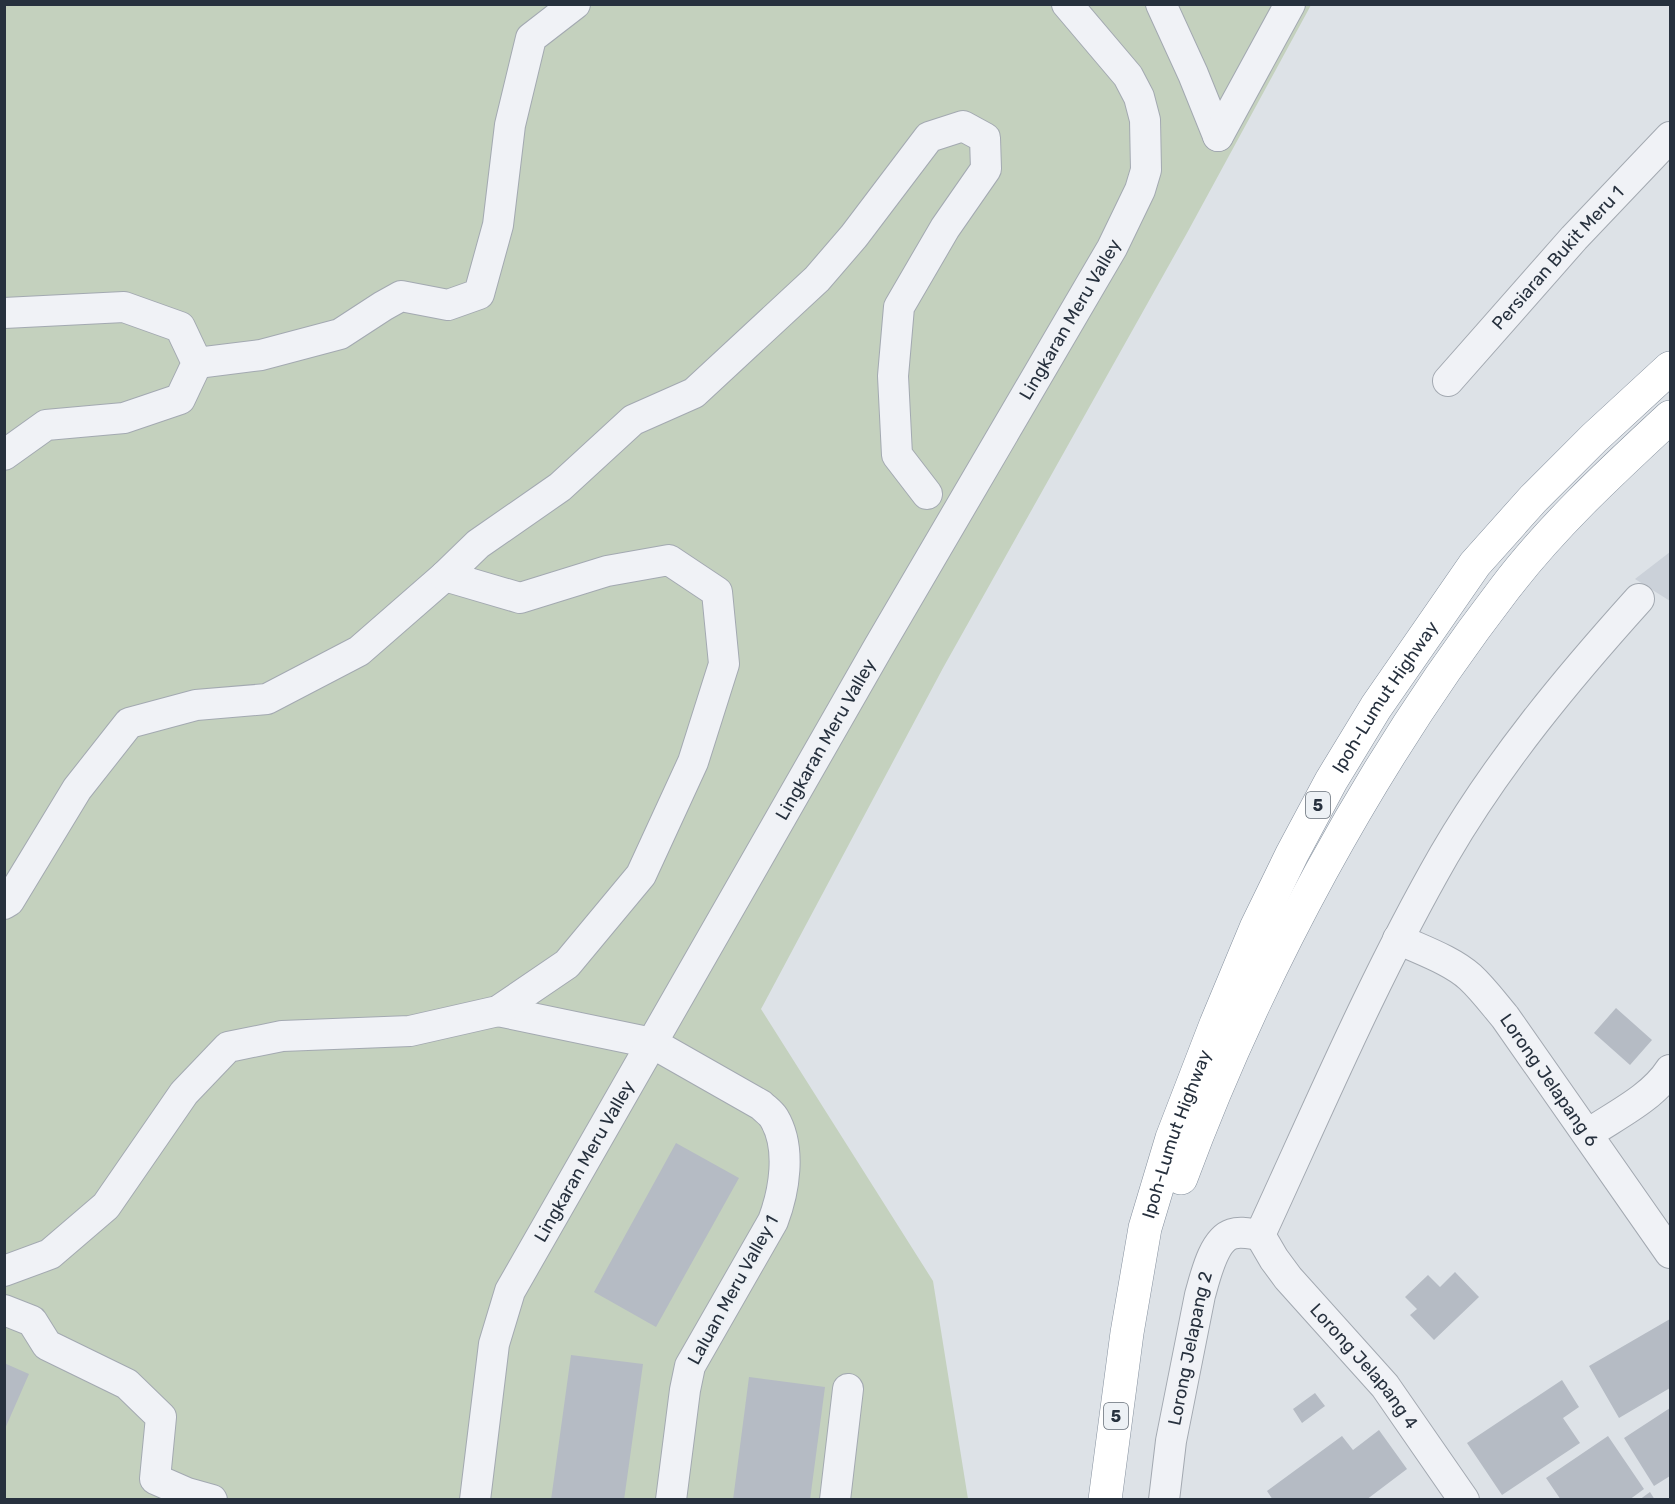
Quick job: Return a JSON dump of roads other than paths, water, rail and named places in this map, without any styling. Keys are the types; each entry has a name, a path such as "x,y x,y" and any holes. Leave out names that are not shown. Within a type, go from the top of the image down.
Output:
{"highway":[{"name":"Ipoh-Lumut Highway","path":"1105,1500 1127,1333 1145,1228 1172,1138 1216,1024 1256,928 1292,854 1331,782 1376,707 1475,564 1533,499 1594,438 1671,368"},
{"name":"Ipoh-Lumut Highway","path":"1127,1333 1194,1145 1240,1035 1324,868 1363,800 1409,725 1506,587 1560,525 1611,472 1671,417"}],"street":[{"path":"197,363 261,355 340,334 401,296 448,305 478,294 498,225 510,125 531,38 575,4"},
{"name":"Lingkaran Meru Valley","path":"475,1500 494,1344 510,1291 872,659 1112,248 1140,190 1146,170 1146,147 1145,120 1139,97 1128,76 1067,4"},
{"path":"1161,4 1218,136 1290,4"},
{"path":"4,904 9,901 77,789 129,723 196,705 267,699 359,651 478,544 560,487 633,420 694,393 817,279 854,236 929,137 963,126 985,138 986,169 945,228 898,307 893,376 897,455 927,494"},
{"name":"Persiaran Bukit Meru 1","path":"1448,381 1574,238 1671,137"},
{"path":"4,313 124,307 180,327 197,363"},
{"path":"4,455 46,425 124,418 180,399 197,363"},
{"path":"4,1271 50,1254 106,1206 184,1093 228,1047 282,1036 410,1031 498,1011 567,963 641,875 693,762 724,664 717,592 669,560 608,571 520,598 445,576"},
{"path":"1260,1235 1362,1013 1398,939 1445,854 1487,787 1538,717 1586,658 1639,599"},
{"name":"Lorong Jelapang 6","path":"1398,939 1469,976 1505,1017 1671,1253"},
{"name":"Laluan Meru Valley 1","path":"498,1011 652,1043 761,1105 774,1118 781,1137 785,1175 781,1199 773,1221 690,1366 671,1500"},
{"path":"1588,1134 1647,1095 1671,1070"},
{"name":"Lorong Jelapang 2","path":"1164,1500 1171,1441 1200,1295 1207,1272 1215,1251 1223,1239 1242,1232 1260,1235"},
{"name":"Lorong Jelapang 4","path":"1260,1235 1288,1278 1385,1386 1464,1500"},
{"path":"4,1310 32,1321 47,1345 127,1384 161,1417 155,1479 186,1493 212,1500"},
{"path":"835,1500 848,1389"}]}
